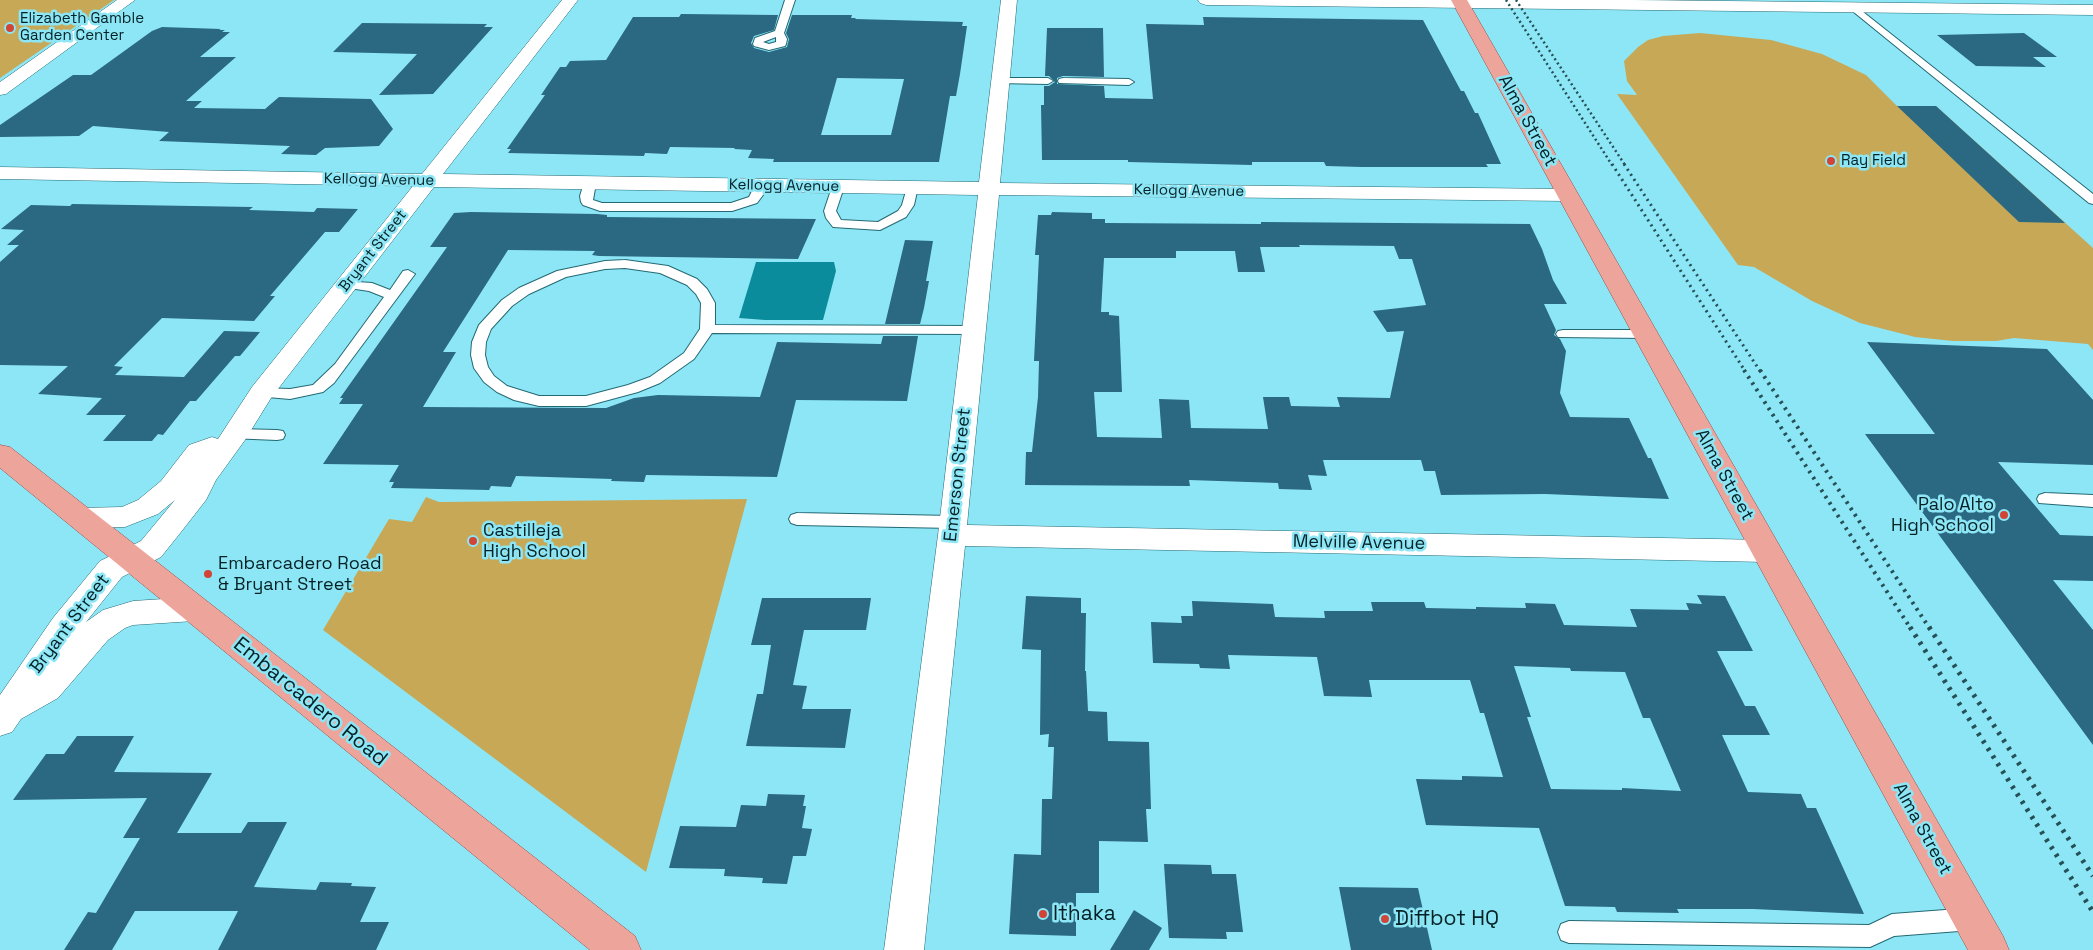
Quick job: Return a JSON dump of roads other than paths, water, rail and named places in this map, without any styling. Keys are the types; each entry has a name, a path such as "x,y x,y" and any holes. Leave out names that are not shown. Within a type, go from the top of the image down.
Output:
{"main road":[{"name":"Alma Street","path":"1460,1 1990,950"},
{"name":"Embarcadero Road","path":"0,454 621,950"}],"street":[{"path":"0,90 127,0"},
{"name":"Bryant Street","path":"4,716 64,627 111,569 151,549 171,525 196,492 204,476 236,434 261,393 570,0"},
{"name":"Emerson Street","path":"904,950 953,529 1008,0"},
{"path":"1206,0 1850,4 2093,10"},
{"name":"Kellogg Avenue","path":"0,173 760,186 1568,195"},
{"path":"81,518 125,517 148,507 171,488 199,452 236,434"},
{"name":"Melville Avenue","path":"953,529 1767,551"},
{"name":"Bryant Street","path":"4,716 46,688 97,631 114,620 133,613 194,609"}],"lane":[{"path":"779,33 790,0"},
{"path":"1850,4 2093,200"},
{"path":"1000,81 1048,81"},
{"path":"1063,81 1129,82"},
{"path":"838,187 830,211 832,218 837,224 880,226 902,214 908,206 912,187"},
{"path":"604,265 645,266 663,269 692,282 702,292 708,303 710,316 707,329 689,356 655,380 610,396 586,401 539,401 502,389 489,379 481,368 478,355 479,342 484,328 494,315 508,303 524,292 549,280 583,269 604,265"},
{"path":"261,393 302,393 318,389 329,380 408,274"},
{"path":"347,284 372,287 392,296"},
{"path":"707,329 974,330"},
{"path":"1563,334 1646,334"},
{"path":"236,434 277,435"},
{"path":"2045,498 2093,501"},
{"path":"797,519 953,529"},
{"path":"1569,932 1870,936 1892,925 1972,919"}],"water":[{"path":"756,262 834,262 836,271 823,320 739,318"}],"railway":[{"path":"1506,0 1612,165"},
{"path":"1516,0 1625,165"},
{"path":"1612,164 1745,371"},
{"path":"1624,164 1760,371"},
{"path":"1744,370 1911,629"},
{"path":"1760,370 1930,629"},
{"path":"1910,627 2093,912"},
{"path":"1929,627 2093,876"}],"place":[{"name":"Elizabeth Gamble Garden Center","path":"10,28"},
{"name":"Ray Field","path":"1831,161"},
{"name":"Palo Alto High School","path":"2004,515"},
{"name":"Castilleja High School","path":"473,541"},
{"name":"Embarcadero Road & Bryant Street","path":"208,574"},
{"name":"Ithaka","path":"1043,914"},
{"name":"Diffbot HQ","path":"1385,919"}]}
